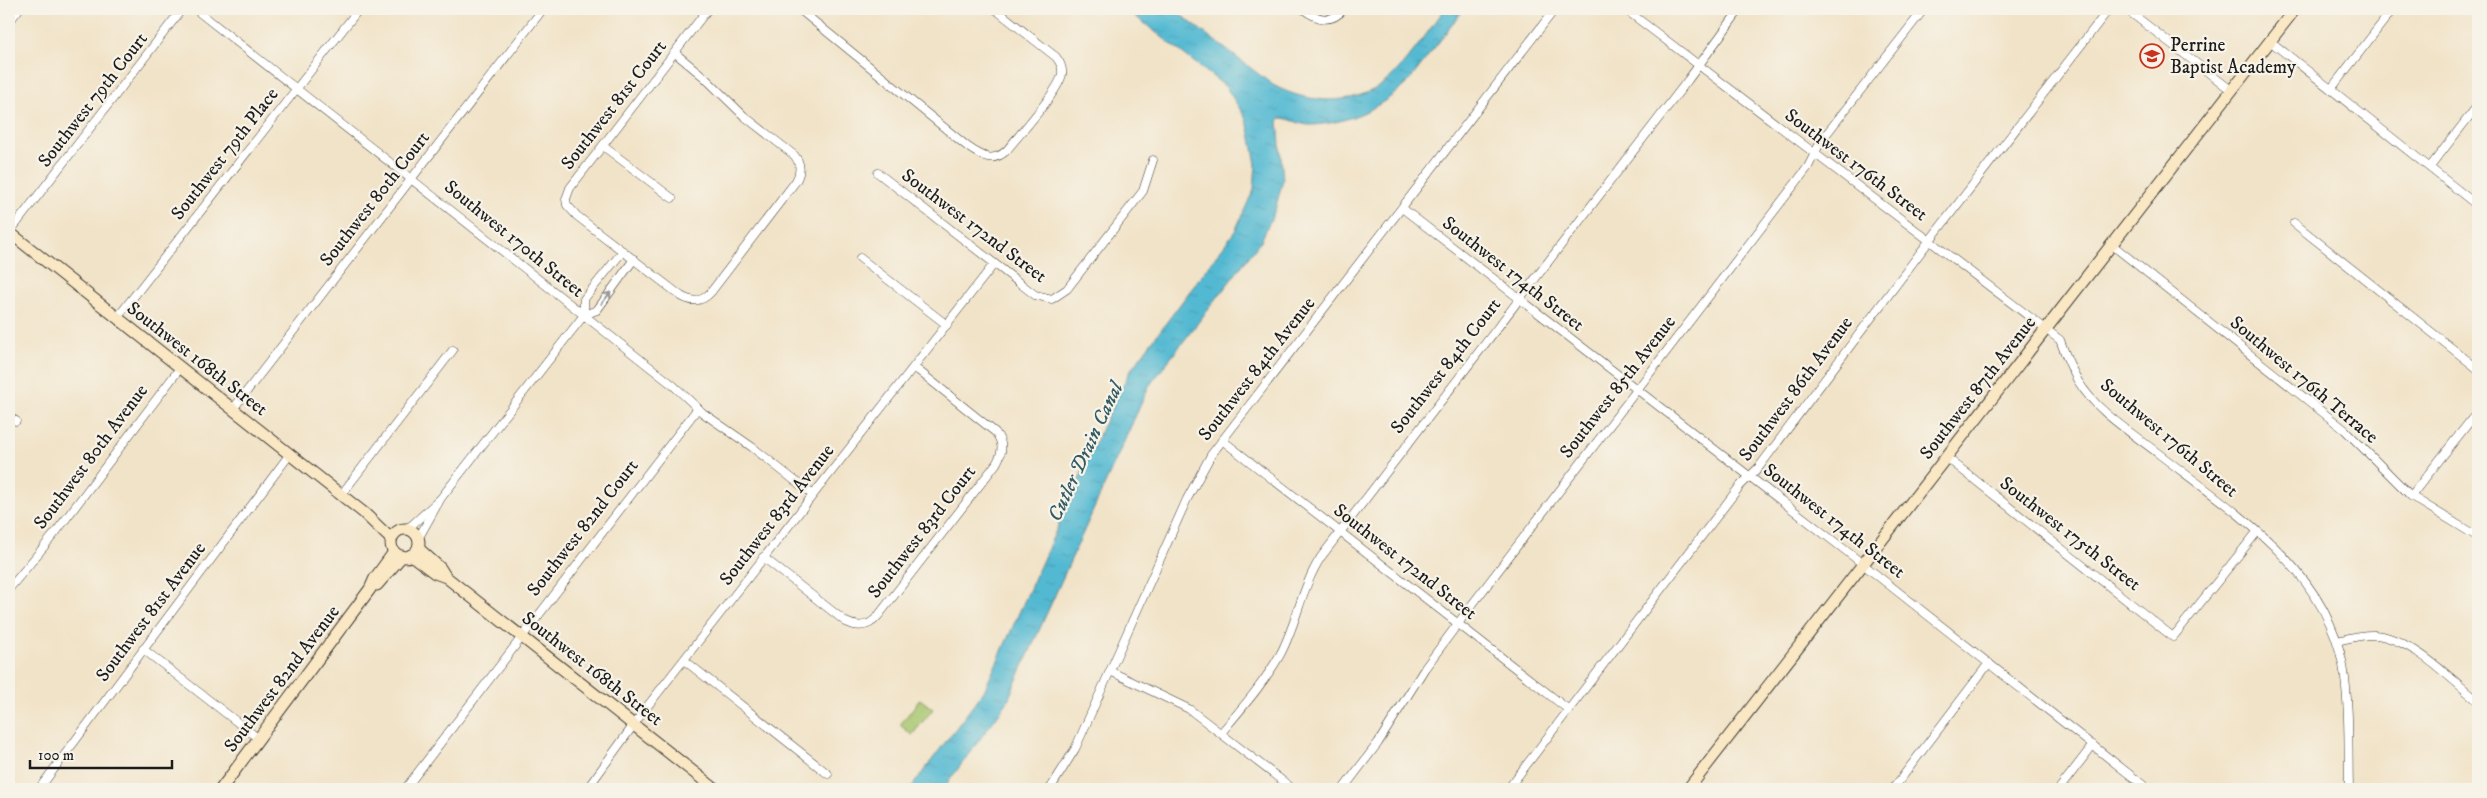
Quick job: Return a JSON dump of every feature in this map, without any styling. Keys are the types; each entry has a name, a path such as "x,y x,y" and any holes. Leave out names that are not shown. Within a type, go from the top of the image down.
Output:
{"street":[{"path":"9,22 19,9"},
{"name":"Southwest 79th Court","path":"9,233 182,9"},
{"name":"Southwest 170th Street","path":"195,9 682,392 698,408 813,495"},
{"name":"Southwest 79th Place","path":"118,318 359,9"},
{"name":"Southwest 80th Court","path":"233,409 543,9"},
{"name":"Southwest 81st Court","path":"623,251 577,216 570,209 566,199 570,188 708,9"},
{"path":"799,9 977,153 991,158 1003,154 1037,111 1059,82 1062,68 1056,56 995,9"},
{"path":"1304,9 1316,17 1327,19 1335,17 1344,9"},
{"name":"Southwest 84th Avenue","path":"1050,789 1075,749 1193,486 1222,440 1555,9"},
{"name":"Southwest 176th Street","path":"1625,9 2060,340 2079,381 2102,409 2285,556 2304,579 2323,610 2337,641 2346,694 2349,789"},
{"name":"Southwest 84th Court","path":"1221,733 1278,658 1320,556 1740,9"},
{"name":"Southwest 85th Avenue","path":"1342,789 1378,743 1425,668 1808,166 1821,141 1924,9"},
{"name":"Southwest 86th Avenue","path":"1508,789 2109,9"},
{"path":"2126,9 2231,90"},
{"name":"Southwest 87th Avenue","path":"1688,789 2295,9"},
{"path":"2331,89 2393,9"},
{"path":"2270,40 2478,206"},
{"path":"623,251 681,296 693,302 698,301 707,296 729,269 796,181 800,168 798,160 794,155 744,116 675,53"},
{"path":"2430,167 2478,105"},
{"path":"603,146 672,198"},
{"name":"Southwest 172nd Street","path":"878,173 1035,294 1052,299 1067,289 1143,191 1153,160"},
{"name":"Southwest 174th Street","path":"1402,208 1750,476 2148,789"},
{"path":"2294,223 2478,369"},
{"name":"Southwest 168th Street","path":"9,233 364,513 397,533 413,532 408,550 435,573 446,577 715,789"},
{"name":"Southwest 176th Terrace","path":"2111,244 2344,430 2411,496 2478,536"},
{"name":"Southwest 82nd Avenue","path":"584,315 584,299 623,251"},
{"path":"860,258 946,325"},
{"name":"Southwest 82nd Avenue","path":"221,789 370,589 375,578 408,550 441,498 584,315 597,310 634,259"},
{"name":"Southwest 83rd Avenue","path":"587,789 763,557 994,264"},
{"path":"342,495 454,350"},
{"name":"Southwest 83rd Court","path":"763,557 839,617 857,626 868,624 878,616 996,464 1002,447 995,432 914,366"},
{"name":"Southwest 80th Avenue","path":"9,589 56,532 180,368"},
{"name":"Southwest 82nd Court","path":"405,789 698,408"},
{"path":"2411,496 2478,411"},
{"name":"Southwest 172nd Street","path":"1222,440 1569,710"},
{"name":"Southwest 81st Avenue","path":"39,789 290,454"},
{"name":"Southwest 175th Street","path":"1946,457 2173,637 2257,532"},
{"name":"Southwest 82nd Avenue","path":"397,533 412,525 441,498"},
{"path":"397,533 408,550"},
{"path":"2337,641 2364,635 2387,637 2397,641 2419,654 2478,702"},
{"path":"143,649 258,739"},
{"path":"684,660 828,774"},
{"path":"1893,789 1989,663"},
{"path":"1110,671 1189,709 1292,789"},
{"path":"2059,789 2092,745"}],"green space":[{"path":"920,699 933,709 912,735 900,725"}],"water":[{"path":"1126,9 1173,9 1273,85 1304,97 1337,100 1368,92 1382,84 1408,58 1445,9 1464,9 1409,81 1388,99 1364,112 1324,124 1306,125 1280,118 1278,121 1283,180 1275,210 1261,241 1149,386 1006,704 943,789 910,789 984,691 1102,428 1130,371 1235,231 1254,189 1256,164 1249,128 1245,117 1226,87"}],"place":[{"name":"Perrine Baptist Academy","path":"2152,56"}],"water label":[{"name":"Cutler Drain Canal","path":"1086,452"}]}
